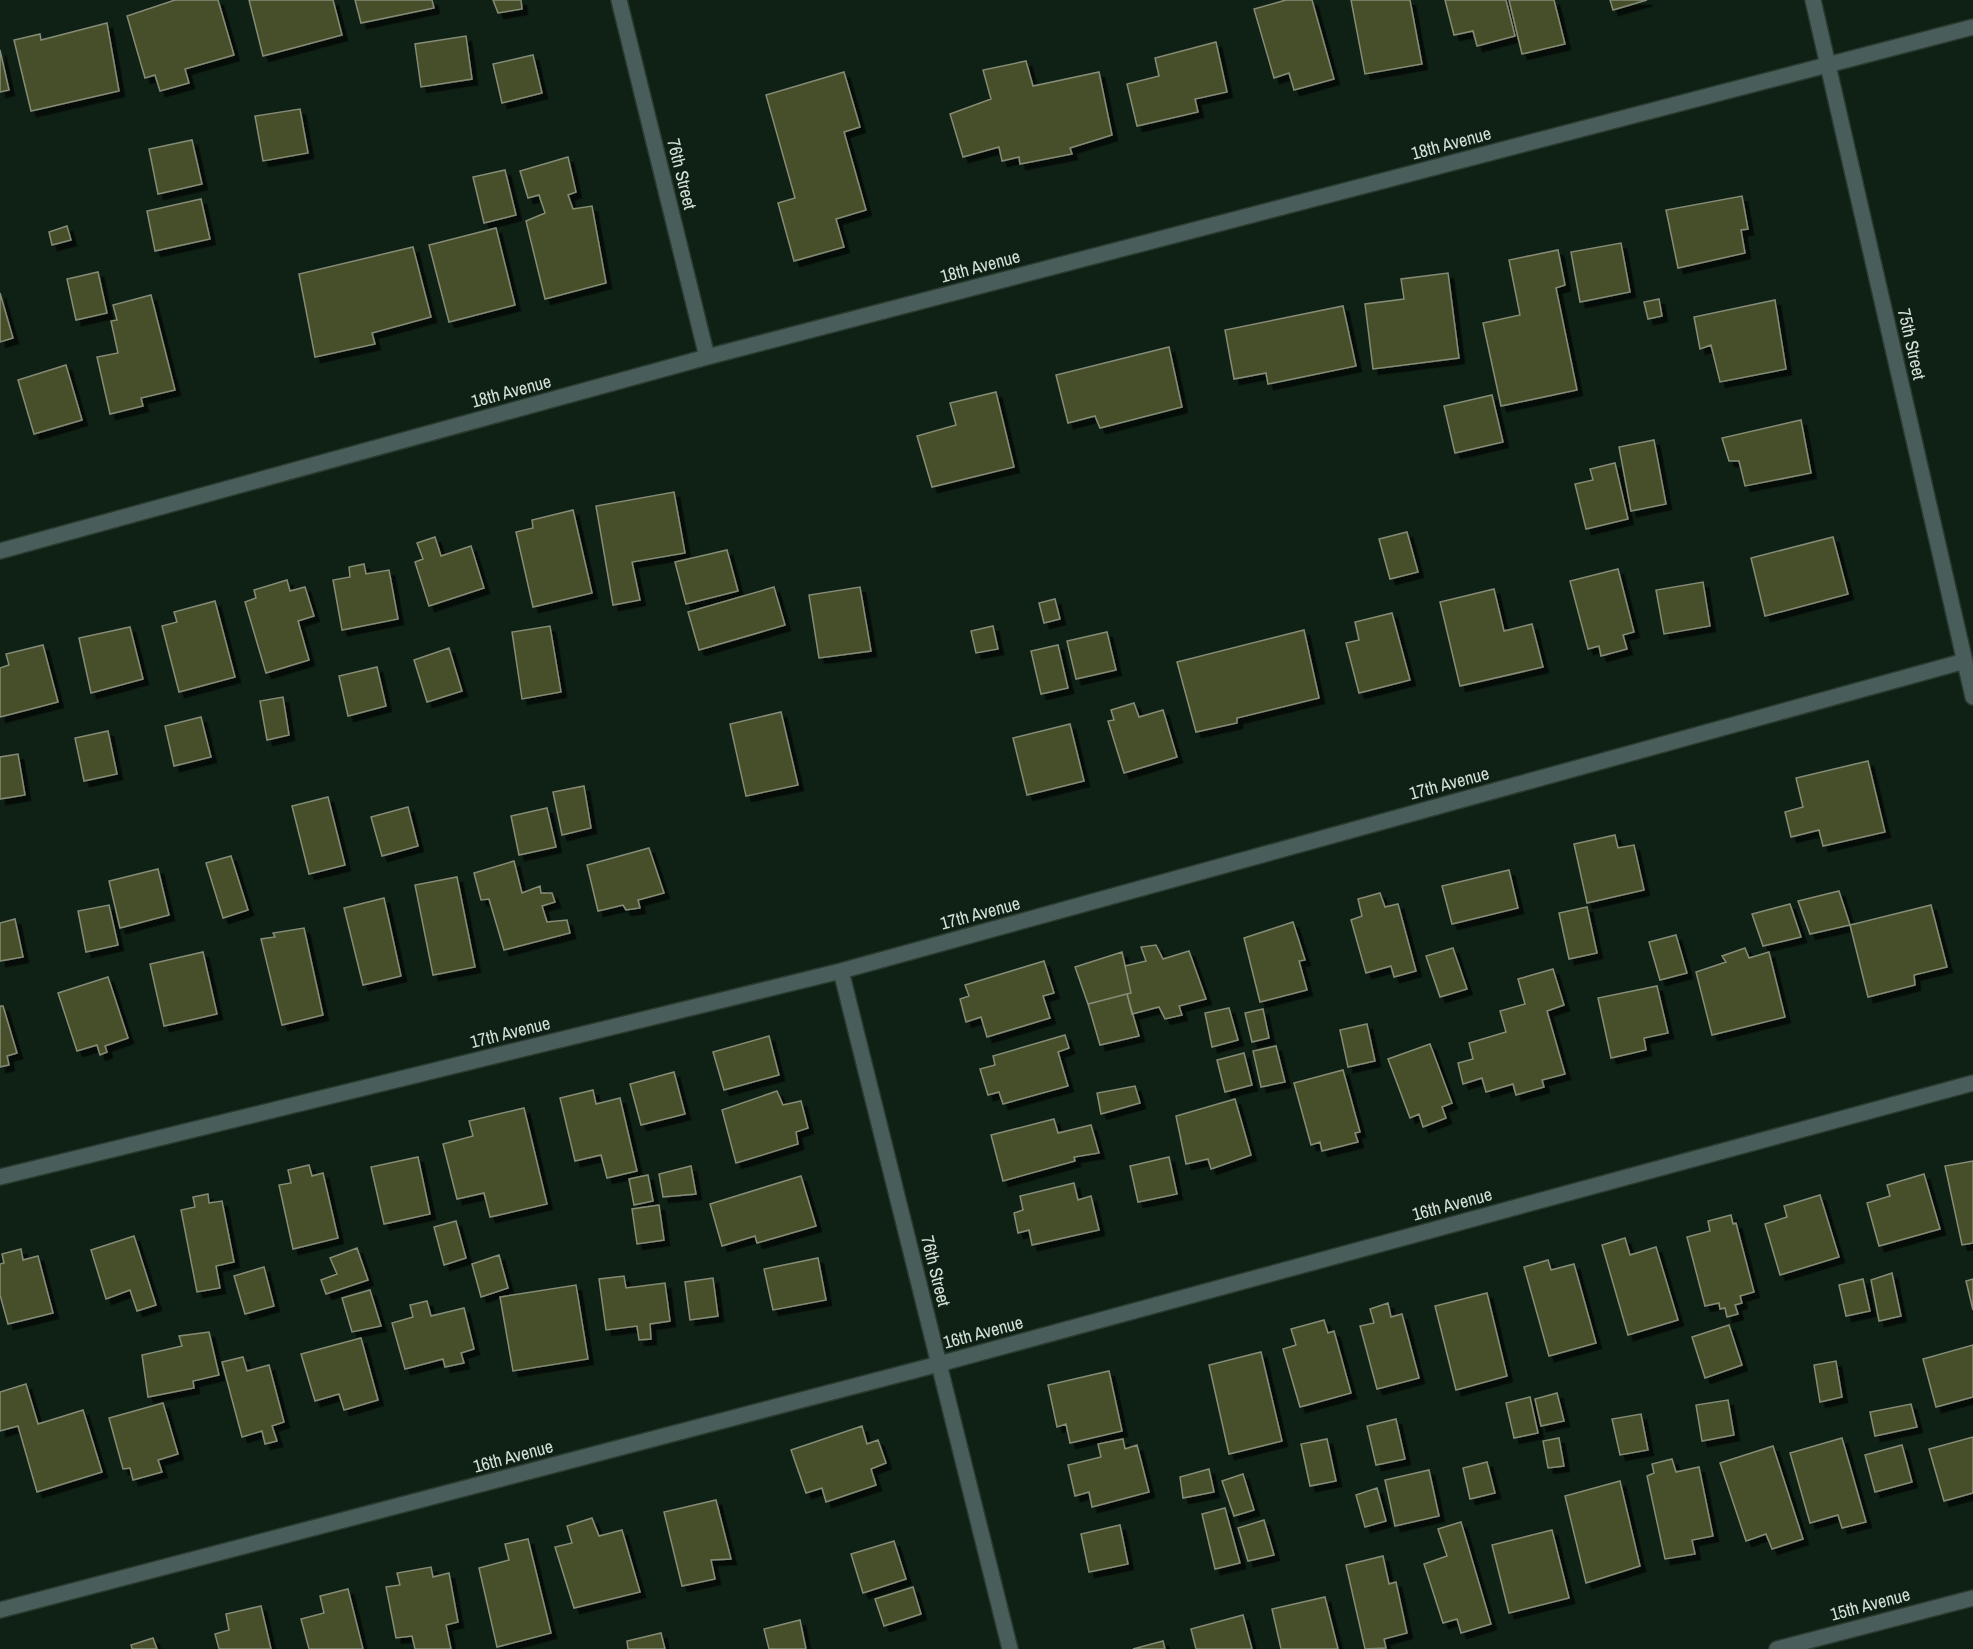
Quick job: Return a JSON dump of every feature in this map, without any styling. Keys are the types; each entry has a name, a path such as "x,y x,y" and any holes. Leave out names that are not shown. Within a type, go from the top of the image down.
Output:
{"street":[{"name":"76th Street","path":"619,0 707,357"},
{"name":"75th Street","path":"1813,0 1973,697"},
{"name":"18th Avenue","path":"0,551 707,357 1973,27"},
{"name":"17th Avenue","path":"0,1177 841,971 1965,661"},
{"name":"76th Street","path":"841,971 1010,1649"},
{"name":"16th Avenue","path":"0,1610 939,1364 1973,1083"},
{"name":"15th Avenue","path":"1778,1649 1973,1598"}],"building":[{"path":"175,0 218,0 234,55 185,69 189,83 160,91 155,75 145,78 127,16"},
{"path":"249,0 333,0 342,35 263,56"},
{"path":"355,0 432,0 434,8 361,23"},
{"path":"493,0 521,0 522,9 498,13"},
{"path":"1286,0 1312,0 1334,79 1294,90 1289,73 1274,78 1254,9"},
{"path":"1351,0 1410,0 1422,64 1365,74"},
{"path":"1445,0 1506,0 1515,36 1477,46 1473,31 1454,35"},
{"path":"1509,0 1554,0 1565,44 1522,54"},
{"path":"1610,0 1647,0 1613,10"},
{"path":"107,23 119,91 31,111 14,40 40,34 41,40"},
{"path":"466,36 472,79 421,87 415,44"},
{"path":"1216,42 1227,92 1195,99 1198,112 1137,126 1127,84 1159,76 1155,58"},
{"path":"0,50 9,90 0,92"},
{"path":"533,55 542,93 502,103 493,64"},
{"path":"1026,61 1033,86 1099,72 1112,135 1070,148 1072,154 1020,164 1019,157 1002,161 999,147 963,157 950,114 991,99 983,70"},
{"path":"844,72 860,127 844,132 866,210 836,219 844,247 794,261 778,203 795,198 766,95"},
{"path":"300,109 308,153 263,161 255,116"},
{"path":"192,140 202,184 158,194 149,149"},
{"path":"568,157 576,192 568,195 573,209 592,206 606,283 545,299 526,221 545,213 539,195 528,198 520,171"},
{"path":"505,170 516,215 484,223 473,177"},
{"path":"1742,196 1748,229 1741,230 1745,253 1678,268 1666,210"},
{"path":"201,199 210,239 155,251 147,211"},
{"path":"67,226 71,240 52,245 49,232"},
{"path":"496,228 515,305 449,322 429,245"},
{"path":"1621,243 1630,292 1580,302 1571,252"},
{"path":"413,247 431,317 372,333 375,344 315,357 299,274"},
{"path":"1558,250 1565,285 1556,288 1577,390 1501,406 1483,323 1520,315 1509,260"},
{"path":"98,272 107,313 76,320 67,279"},
{"path":"1448,273 1459,358 1373,369 1365,304 1404,299 1401,279"},
{"path":"0,293 13,338 0,342"},
{"path":"151,295 175,390 141,398 143,406 110,414 97,357 118,353 111,321 117,320 113,305"},
{"path":"1659,299 1662,316 1648,319 1644,302"},
{"path":"1775,300 1786,369 1720,382 1711,345 1700,349 1694,317"},
{"path":"1343,306 1356,366 1268,384 1266,373 1234,379 1225,330"},
{"path":"1169,347 1182,407 1100,428 1095,416 1068,423 1056,375"},
{"path":"66,365 82,420 34,434 18,380"},
{"path":"996,392 1014,467 932,487 917,436 956,425 950,403"},
{"path":"1492,395 1503,442 1455,453 1444,406"},
{"path":"1801,420 1811,473 1745,486 1739,461 1729,461 1722,438"},
{"path":"1654,440 1666,504 1631,511 1619,447"},
{"path":"1615,463 1628,519 1586,529 1575,484 1593,480 1590,469"},
{"path":"674,492 685,553 632,562 640,600 613,605 596,506"},
{"path":"573,510 592,593 533,607 516,532 533,528 532,520"},
{"path":"1407,532 1418,572 1390,579 1379,539"},
{"path":"435,537 441,556 471,546 484,588 429,606 415,562 423,559 417,543"},
{"path":"1833,537 1848,594 1765,616 1751,558"},
{"path":"727,550 738,591 686,604 675,562"},
{"path":"364,564 366,574 389,570 398,619 342,630 333,580 350,577 349,567"},
{"path":"1618,569 1634,632 1623,635 1627,649 1601,656 1599,646 1588,649 1570,581"},
{"path":"287,580 290,591 305,587 314,616 298,621 309,660 266,673 245,602 256,598 254,590"},
{"path":"1703,582 1710,626 1664,634 1656,590"},
{"path":"774,587 785,625 699,650 688,612"},
{"path":"860,587 871,651 819,658 809,595"},
{"path":"1494,589 1504,631 1532,624 1543,667 1460,686 1440,602"},
{"path":"1055,599 1060,619 1044,623 1039,603"},
{"path":"215,601 235,677 179,692 162,626 177,622 174,612"},
{"path":"1392,613 1410,680 1359,693 1346,643 1359,640 1355,622"},
{"path":"550,626 561,692 522,699 512,632"},
{"path":"993,626 998,649 976,653 971,631"},
{"path":"130,627 143,679 91,693 79,638"},
{"path":"1304,630 1319,698 1237,718 1237,723 1196,732 1177,662"},
{"path":"1107,632 1116,670 1076,679 1067,641"},
{"path":"43,645 58,702 0,717 0,668 9,665 6,654"},
{"path":"1058,645 1068,688 1041,694 1031,651"},
{"path":"449,648 462,691 427,702 414,660"},
{"path":"377,667 386,706 348,716 339,676"},
{"path":"283,697 289,735 267,740 260,701"},
{"path":"1134,703 1139,717 1163,710 1177,757 1124,773 1108,721 1114,720 1111,710"},
{"path":"781,712 798,785 746,796 730,724"},
{"path":"201,717 211,757 174,766 165,726"},
{"path":"1070,724 1084,781 1027,795 1013,738"},
{"path":"108,731 117,774 84,781 75,738"},
{"path":"18,754 25,795 0,799 0,757"},
{"path":"1868,761 1885,832 1823,846 1819,830 1791,837 1785,812 1803,807 1796,778"},
{"path":"584,786 591,828 562,835 553,792"},
{"path":"328,797 345,865 309,874 292,806"},
{"path":"408,807 418,846 382,856 371,817"},
{"path":"547,808 556,847 519,855 511,816"},
{"path":"1615,835 1618,848 1634,845 1644,890 1587,903 1574,844"},
{"path":"649,848 664,893 638,900 640,908 626,910 623,905 598,911 587,865"},
{"path":"231,856 248,910 223,918 206,863"},
{"path":"514,861 522,893 540,886 541,893 552,893 555,902 542,906 547,922 567,920 570,933 504,950 489,899 481,900 474,873"},
{"path":"158,869 169,915 120,928 109,881"},
{"path":"1509,870 1518,908 1452,924 1442,886"},
{"path":"457,877 475,967 433,975 415,885"},
{"path":"1839,891 1850,925 1810,934 1798,901"},
{"path":"1380,893 1385,907 1398,904 1416,971 1394,977 1391,966 1366,973 1351,920 1362,916 1358,899"},
{"path":"384,898 401,976 363,985 344,908"},
{"path":"1790,904 1801,937 1763,946 1752,914"},
{"path":"109,905 118,945 86,952 78,911"},
{"path":"1931,905 1947,967 1914,975 1915,985 1868,997 1850,925"},
{"path":"1587,907 1597,953 1569,959 1559,913"},
{"path":"15,919 23,957 0,961 0,923"},
{"path":"1293,922 1305,960 1299,961 1307,990 1260,1002 1244,938"},
{"path":"304,928 323,1015 282,1025 261,939 275,937 273,933"},
{"path":"1676,935 1687,973 1660,980 1649,942"},
{"path":"1156,945 1163,959 1189,951 1206,999 1179,1006 1182,1015 1165,1019 1159,1007 1132,1014 1127,994 1131,993 1125,966 1146,961 1141,947"},
{"path":"1453,948 1467,989 1440,997 1426,956"},
{"path":"1745,948 1749,958 1769,952 1785,1017 1712,1035 1696,972 1726,962 1722,956"},
{"path":"203,952 217,1014 164,1026 150,964"},
{"path":"1122,952 1131,993 1088,1004 1075,967"},
{"path":"1044,961 1054,993 1043,996 1050,1018 987,1037 981,1017 966,1022 960,999 969,996 965,985"},
{"path":"1553,969 1564,1005 1547,1011 1565,1074 1542,1080 1544,1087 1516,1095 1513,1084 1486,1092 1482,1078 1463,1084 1458,1063 1473,1059 1469,1043 1506,1032 1500,1011 1525,1004 1518,979"},
{"path":"108,977 128,1038 105,1046 107,1052 100,1055 97,1045 77,1051 58,993"},
{"path":"1657,986 1668,1033 1644,1038 1646,1050 1611,1058 1598,998"},
{"path":"1127,994 1139,1036 1100,1045 1088,1004"},
{"path":"0,1006 3,1006 17,1053 7,1056 9,1065 0,1067"},
{"path":"1229,1008 1238,1040 1212,1047 1205,1013"},
{"path":"1263,1009 1269,1038 1252,1042 1245,1013"},
{"path":"1367,1024 1375,1061 1348,1067 1340,1030"},
{"path":"1065,1035 1069,1048 1058,1052 1068,1086 1003,1104 999,1092 988,1095 980,1069 995,1065 993,1056"},
{"path":"769,1036 779,1075 724,1090 713,1052"},
{"path":"1430,1044 1452,1103 1442,1107 1446,1118 1423,1127 1419,1114 1410,1118 1388,1059"},
{"path":"1276,1046 1285,1082 1261,1087 1253,1051"},
{"path":"1244,1053 1252,1085 1225,1092 1217,1060"},
{"path":"1343,1070 1360,1132 1355,1133 1358,1142 1322,1151 1320,1142 1311,1145 1294,1083"},
{"path":"674,1072 685,1114 641,1125 630,1084"},
{"path":"1135,1086 1140,1103 1101,1114 1097,1093"},
{"path":"593,1090 596,1104 620,1098 637,1171 607,1178 601,1155 575,1161 560,1098"},
{"path":"777,1091 783,1105 801,1101 808,1128 796,1132 798,1144 736,1163 722,1110"},
{"path":"1235,1099 1251,1155 1211,1169 1208,1159 1186,1164 1176,1116"},
{"path":"524,1108 547,1204 490,1217 484,1193 457,1199 443,1144 473,1136 469,1121"},
{"path":"1054,1119 1058,1133 1091,1125 1099,1153 1074,1157 1075,1161 1003,1181 991,1135"},
{"path":"418,1157 430,1214 384,1224 371,1167"},
{"path":"1169,1157 1177,1194 1138,1202 1130,1166"},
{"path":"1973,1161 1973,1243 1962,1245 1945,1166"},
{"path":"309,1165 312,1176 323,1173 338,1238 293,1249 279,1185 291,1183 288,1170"},
{"path":"691,1166 696,1194 663,1197 659,1174"},
{"path":"1924,1174 1940,1229 1879,1246 1867,1203 1890,1196 1887,1185"},
{"path":"648,1175 653,1201 634,1205 629,1179"},
{"path":"801,1176 816,1226 757,1243 755,1236 722,1246 710,1204"},
{"path":"1074,1183 1078,1200 1091,1196 1099,1230 1032,1245 1029,1230 1018,1233 1014,1213 1023,1210 1020,1196"},
{"path":"208,1194 209,1203 222,1201 234,1262 216,1266 220,1288 197,1292 181,1210 195,1207 193,1197"},
{"path":"1820,1195 1839,1257 1780,1275 1765,1224 1787,1217 1784,1206"},
{"path":"659,1205 664,1240 637,1244 632,1209"},
{"path":"1731,1215 1733,1224 1736,1223 1754,1292 1740,1296 1742,1303 1735,1305 1738,1314 1727,1317 1725,1308 1720,1309 1719,1303 1705,1306 1687,1237 1710,1231 1708,1221"},
{"path":"456,1221 466,1258 444,1265 434,1227"},
{"path":"134,1236 156,1305 137,1311 130,1290 106,1299 91,1250"},
{"path":"1625,1238 1630,1255 1656,1247 1678,1320 1628,1335 1602,1245"},
{"path":"357,1248 368,1280 326,1294 321,1280 337,1274 330,1258"},
{"path":"21,1249 23,1260 38,1256 53,1313 8,1324 0,1295 0,1264 4,1263 2,1254"},
{"path":"499,1255 508,1288 481,1297 472,1264"},
{"path":"818,1258 826,1300 773,1310 764,1269"},
{"path":"1548,1260 1551,1270 1574,1264 1596,1343 1549,1356 1524,1267"},
{"path":"264,1267 274,1306 245,1314 234,1276"},
{"path":"1892,1273 1901,1316 1879,1321 1871,1280"},
{"path":"624,1276 626,1288 665,1283 670,1321 650,1324 651,1339 639,1340 637,1326 606,1330 599,1279"},
{"path":"713,1278 718,1316 690,1320 685,1282"},
{"path":"1863,1279 1870,1311 1846,1316 1839,1285"},
{"path":"1973,1279 1973,1310 1966,1281"},
{"path":"576,1285 588,1359 513,1371 500,1297"},
{"path":"370,1290 381,1326 352,1332 342,1298"},
{"path":"1487,1293 1507,1376 1456,1390 1435,1306"},
{"path":"427,1301 431,1316 464,1308 474,1349 461,1353 464,1363 445,1367 443,1359 405,1369 392,1323 413,1317 410,1305"},
{"path":"1388,1303 1391,1317 1402,1314 1419,1378 1377,1389 1360,1326 1374,1323 1370,1309"},
{"path":"1324,1320 1328,1333 1334,1331 1351,1393 1300,1407 1283,1349 1296,1345 1291,1329"},
{"path":"1729,1325 1742,1365 1705,1378 1692,1337"},
{"path":"209,1332 219,1375 193,1381 194,1388 148,1397 142,1355 182,1346 179,1336"},
{"path":"361,1338 378,1400 344,1410 339,1394 315,1401 301,1354"},
{"path":"1973,1345 1973,1397 1936,1407 1923,1359"},
{"path":"1261,1352 1282,1441 1229,1454 1209,1365"},
{"path":"243,1357 247,1371 269,1365 284,1422 272,1426 277,1441 265,1444 262,1431 242,1437 222,1362"},
{"path":"1836,1361 1842,1397 1820,1402 1814,1365"},
{"path":"1109,1371 1122,1431 1070,1443 1066,1424 1057,1427 1048,1385"},
{"path":"26,1384 38,1424 83,1410 102,1472 37,1492 18,1426 0,1431 0,1392"},
{"path":"1557,1393 1564,1421 1541,1426 1535,1399"},
{"path":"1530,1397 1538,1433 1514,1438 1506,1403"},
{"path":"1728,1400 1734,1435 1702,1441 1696,1405"},
{"path":"163,1403 178,1454 158,1460 162,1472 133,1480 130,1468 123,1469 109,1418"},
{"path":"1911,1404 1917,1427 1875,1436 1870,1412"},
{"path":"1641,1414 1648,1450 1620,1455 1612,1419"},
{"path":"1396,1419 1405,1459 1376,1465 1367,1426"},
{"path":"862,1426 867,1444 878,1440 886,1463 871,1469 876,1485 826,1502 822,1488 806,1493 791,1450"},
{"path":"1973,1437 1973,1493 1944,1501 1929,1449"},
{"path":"1559,1438 1564,1466 1548,1468 1543,1441"},
{"path":"1842,1438 1866,1522 1842,1528 1838,1515 1810,1523 1790,1453"},
{"path":"1123,1439 1125,1449 1137,1445 1149,1492 1092,1507 1089,1492 1075,1496 1068,1465 1101,1457 1098,1444"},
{"path":"1327,1439 1336,1481 1310,1486 1301,1444"},
{"path":"1902,1445 1912,1482 1875,1492 1865,1455"},
{"path":"1773,1446 1803,1539 1772,1549 1766,1534 1746,1541 1720,1463"},
{"path":"1672,1459 1676,1472 1699,1467 1713,1536 1692,1540 1695,1554 1665,1559 1647,1476 1654,1473 1652,1464"},
{"path":"1487,1462 1495,1493 1470,1499 1463,1468"},
{"path":"1209,1469 1214,1492 1183,1498 1180,1477"},
{"path":"1429,1470 1439,1516 1395,1526 1385,1480"},
{"path":"1243,1474 1254,1510 1234,1516 1222,1481"},
{"path":"1620,1481 1640,1566 1586,1583 1565,1496"},
{"path":"1377,1488 1386,1521 1365,1527 1356,1495"},
{"path":"716,1500 731,1559 711,1560 715,1579 682,1586 664,1512"},
{"path":"1225,1508 1240,1563 1215,1569 1202,1514"},
{"path":"592,1518 599,1536 622,1530 640,1592 574,1608 555,1547 572,1543 567,1526"},
{"path":"1264,1520 1274,1555 1248,1561 1238,1528"},
{"path":"1461,1522 1491,1624 1461,1633 1457,1619 1443,1623 1424,1564 1447,1556 1438,1529"},
{"path":"1120,1525 1128,1564 1089,1572 1081,1534"},
{"path":"1552,1530 1569,1598 1509,1613 1492,1545"},
{"path":"528,1539 551,1633 497,1647 479,1568 509,1560 505,1544"},
{"path":"894,1541 906,1579 863,1593 851,1554"},
{"path":"1383,1556 1389,1584 1396,1582 1407,1633 1384,1639 1386,1648 1365,1649 1346,1565"},
{"path":"431,1567 433,1577 449,1573 458,1622 446,1625 451,1649 415,1649 412,1636 396,1638 386,1587 400,1585 397,1573"},
{"path":"913,1587 921,1614 884,1626 875,1599"},
{"path":"348,1589 363,1649 309,1649 301,1619 324,1613 320,1596"},
{"path":"1325,1597 1338,1649 1281,1649 1272,1609"},
{"path":"261,1606 271,1649 219,1649 215,1634 229,1630 226,1614"},
{"path":"1243,1615 1252,1649 1196,1649 1191,1629"},
{"path":"800,1620 806,1649 769,1649 764,1629"},
{"path":"661,1633 665,1649 628,1649 627,1641"},
{"path":"153,1638 157,1649 132,1649 131,1645"},
{"path":"1163,1641 1165,1649 1133,1649"}]}
